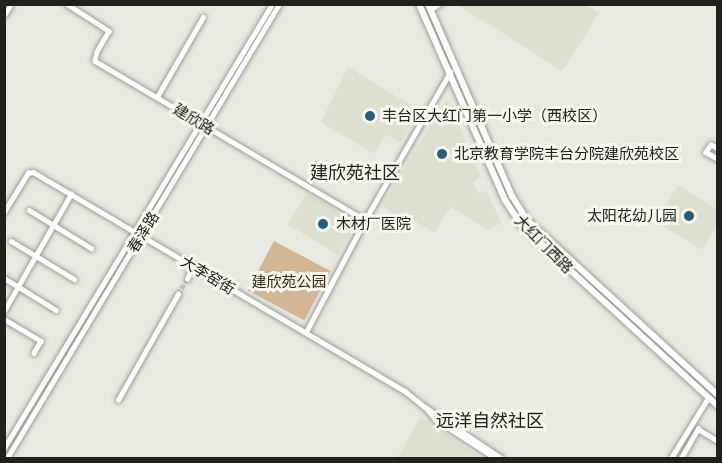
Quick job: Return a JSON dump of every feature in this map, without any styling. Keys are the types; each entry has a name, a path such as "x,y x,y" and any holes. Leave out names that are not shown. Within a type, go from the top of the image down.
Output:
{"main road":[{"name":"大红门西路","path":"419,4 505,200 521,225 717,406"},
{"name":"大红门西路","path":"429,7 512,196 527,220 717,395"}],"street":[{"path":"4,15 11,4"},
{"name":"建欣路","path":"67,4 109,31 97,52 95,61 365,220"},
{"name":"春泽路","path":"204,125 272,4"},
{"name":"春泽路","path":"7,459 139,233 279,4"},
{"path":"429,7 439,4"},
{"path":"157,98 203,17"},
{"path":"306,332 365,220 450,72"},
{"path":"717,149 711,145 706,152 717,159"},
{"name":"大李窑街","path":"4,212 28,173 33,172 405,391 435,418 495,459"},
{"path":"4,311 71,194"},
{"path":"29,210 91,248"},
{"name":"春泽路","path":"4,448 139,233"},
{"path":"11,241 74,279"},
{"path":"187,279 194,267"},
{"path":"4,278 56,310"},
{"path":"118,400 178,294"},
{"path":"4,319 41,341 34,353"},
{"path":"671,459 708,398"},
{"name":"大李窑街","path":"425,408 501,459"},
{"path":"690,459 682,457 698,429 717,441"}],"shaded area":[{"path":"458,5 586,5 599,13 562,71"},
{"name":"丰台区大红门第一小学（西校区）","path":"348,67 419,110 400,143 386,134 374,154 321,122"},
{"name":"北京教育学院丰台分院建欣苑校区","path":"447,98 481,177 473,182 479,194 486,190 501,223 488,230 451,207 434,233 407,216 403,222 382,206"},
{"name":"太阳花幼儿园","path":"678,185 717,209 717,226 702,250 657,222"},
{"name":"木材厂医院","path":"307,193 357,223 338,255 288,225"},
{"path":"421,417 481,458 397,458"}],"green space":[{"name":"建欣苑公园","path":"274,241 331,271 304,320 248,290"}],"tunnel":[{"path":"178,294 187,279"}],"place":[{"name":"丰台区大红门第一小学（西校区）","path":"370,116"},
{"name":"北京教育学院丰台分院建欣苑校区","path":"442,154"},
{"name":"太阳花幼儿园","path":"689,216"},
{"name":"木材厂医院","path":"323,224"}],"district":[{"name":"建欣苑社区","path":"355,172"},
{"name":"远洋自然社区","path":"490,420"}]}
